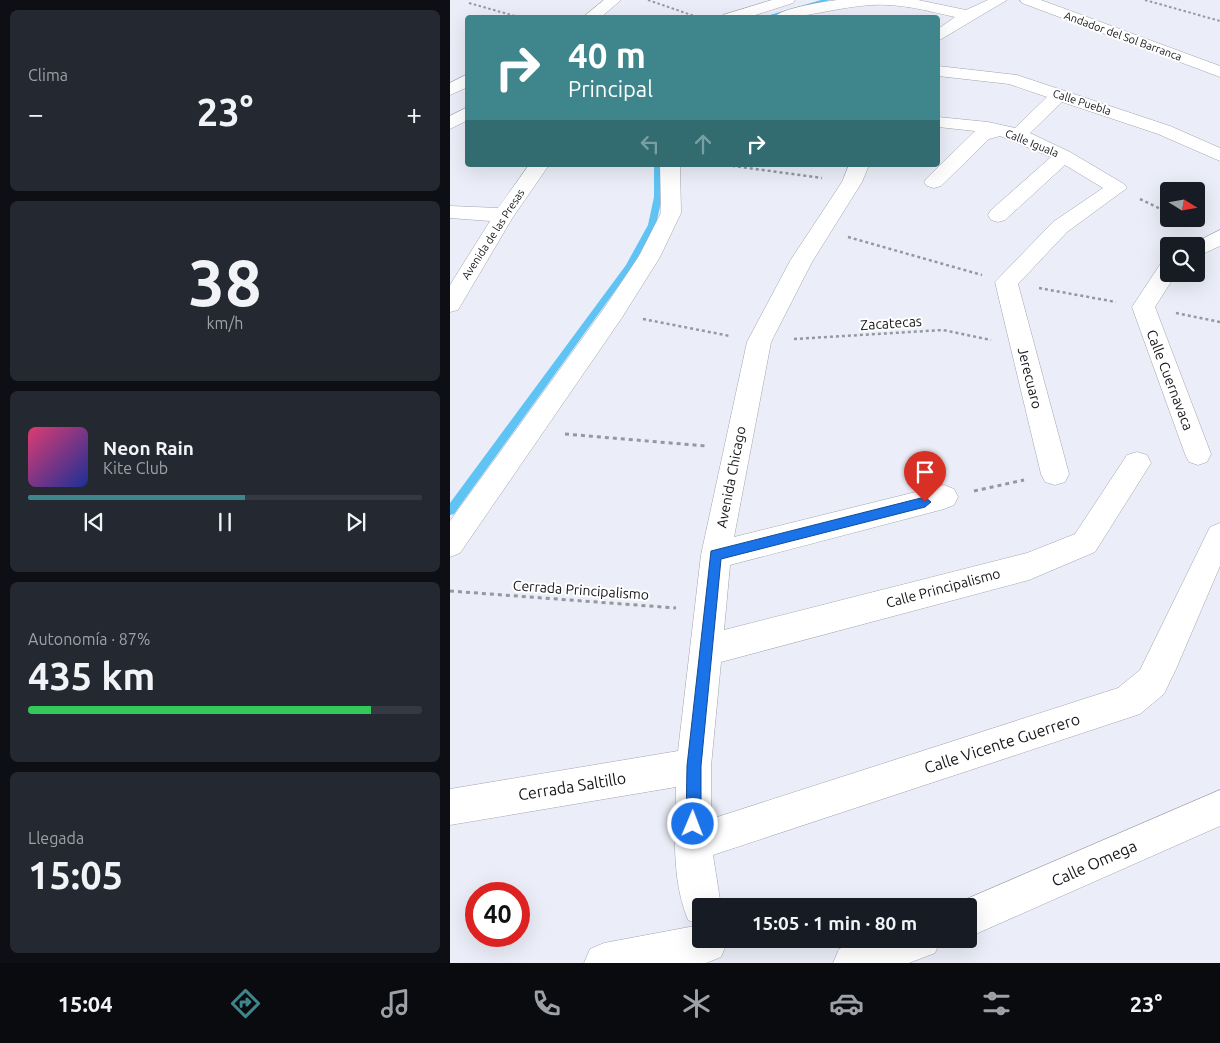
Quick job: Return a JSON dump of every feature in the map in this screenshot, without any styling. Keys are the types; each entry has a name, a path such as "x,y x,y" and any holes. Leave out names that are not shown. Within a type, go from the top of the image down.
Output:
{"street":[{"path":"593,15 614,0"},
{"path":"738,15 788,0"},
{"path":"791,15 816,8 865,0 887,0 968,15"},
{"path":"940,35 968,15 1000,0"},
{"name":"Andador del Sol Barranca","path":"1027,0 1220,72"},
{"name":"Calle Puebla","path":"940,71 1011,78 1164,130 1220,154"},
{"path":"450,90 465,81"},
{"path":"934,182 982,135 1009,133 1059,95"},
{"path":"450,124 465,114"},
{"name":"Calle Iguala","path":"940,122 1009,133 1064,156 1117,188"},
{"path":"450,134 465,136"},
{"path":"998,215 1064,156"},
{"name":"Avenida de las Presas","path":"452,296 538,167"},
{"path":"450,544 650,258 671,213 670,167"},
{"name":"Avenida Chicago","path":"701,898 693,843 694,766 716,555 736,449 759,342 802,261 855,174"},
{"name":"Jerecuaro","path":"1055,474 1006,282 1060,227 1117,188"},
{"path":"450,212 504,215"},
{"path":"1205,245 1220,237"},
{"name":"Calle Cuernavaca","path":"1160,282 1143,307 1198,454"},
{"name":"Calle Principalismo","path":"706,650 1029,566 1085,543 1137,463"},
{"path":"716,555 944,497"},
{"name":"Calle Vicente Guerrero","path":"693,843 1128,702 1152,682 1165,658 1201,573 1220,536"},
{"name":"Cerrada Saltillo","path":"450,807 694,766"},
{"name":"Calle Omega","path":"977,914 1220,808"},
{"path":"604,963 692,941"},
{"path":"853,963 916,948"}],"path":[{"path":"476,0 469,3 511,15"},
{"path":"648,0 691,15"},
{"path":"1145,0 1220,21"},
{"path":"755,167 855,174"},
{"path":"1117,188 1160,209"},
{"name":"Zacatecas","path":"613,313 759,342 943,330 1022,347"},
{"path":"530,431 736,449"},
{"name":"Cerrada Principalismo","path":"450,591 709,610"}],"waterway":[{"path":"772,15 827,0"},
{"path":"450,511 629,266 652,225 658,197 658,167"}],"route":[{"path":"693,824 694,766 716,555 925,502"}]}
